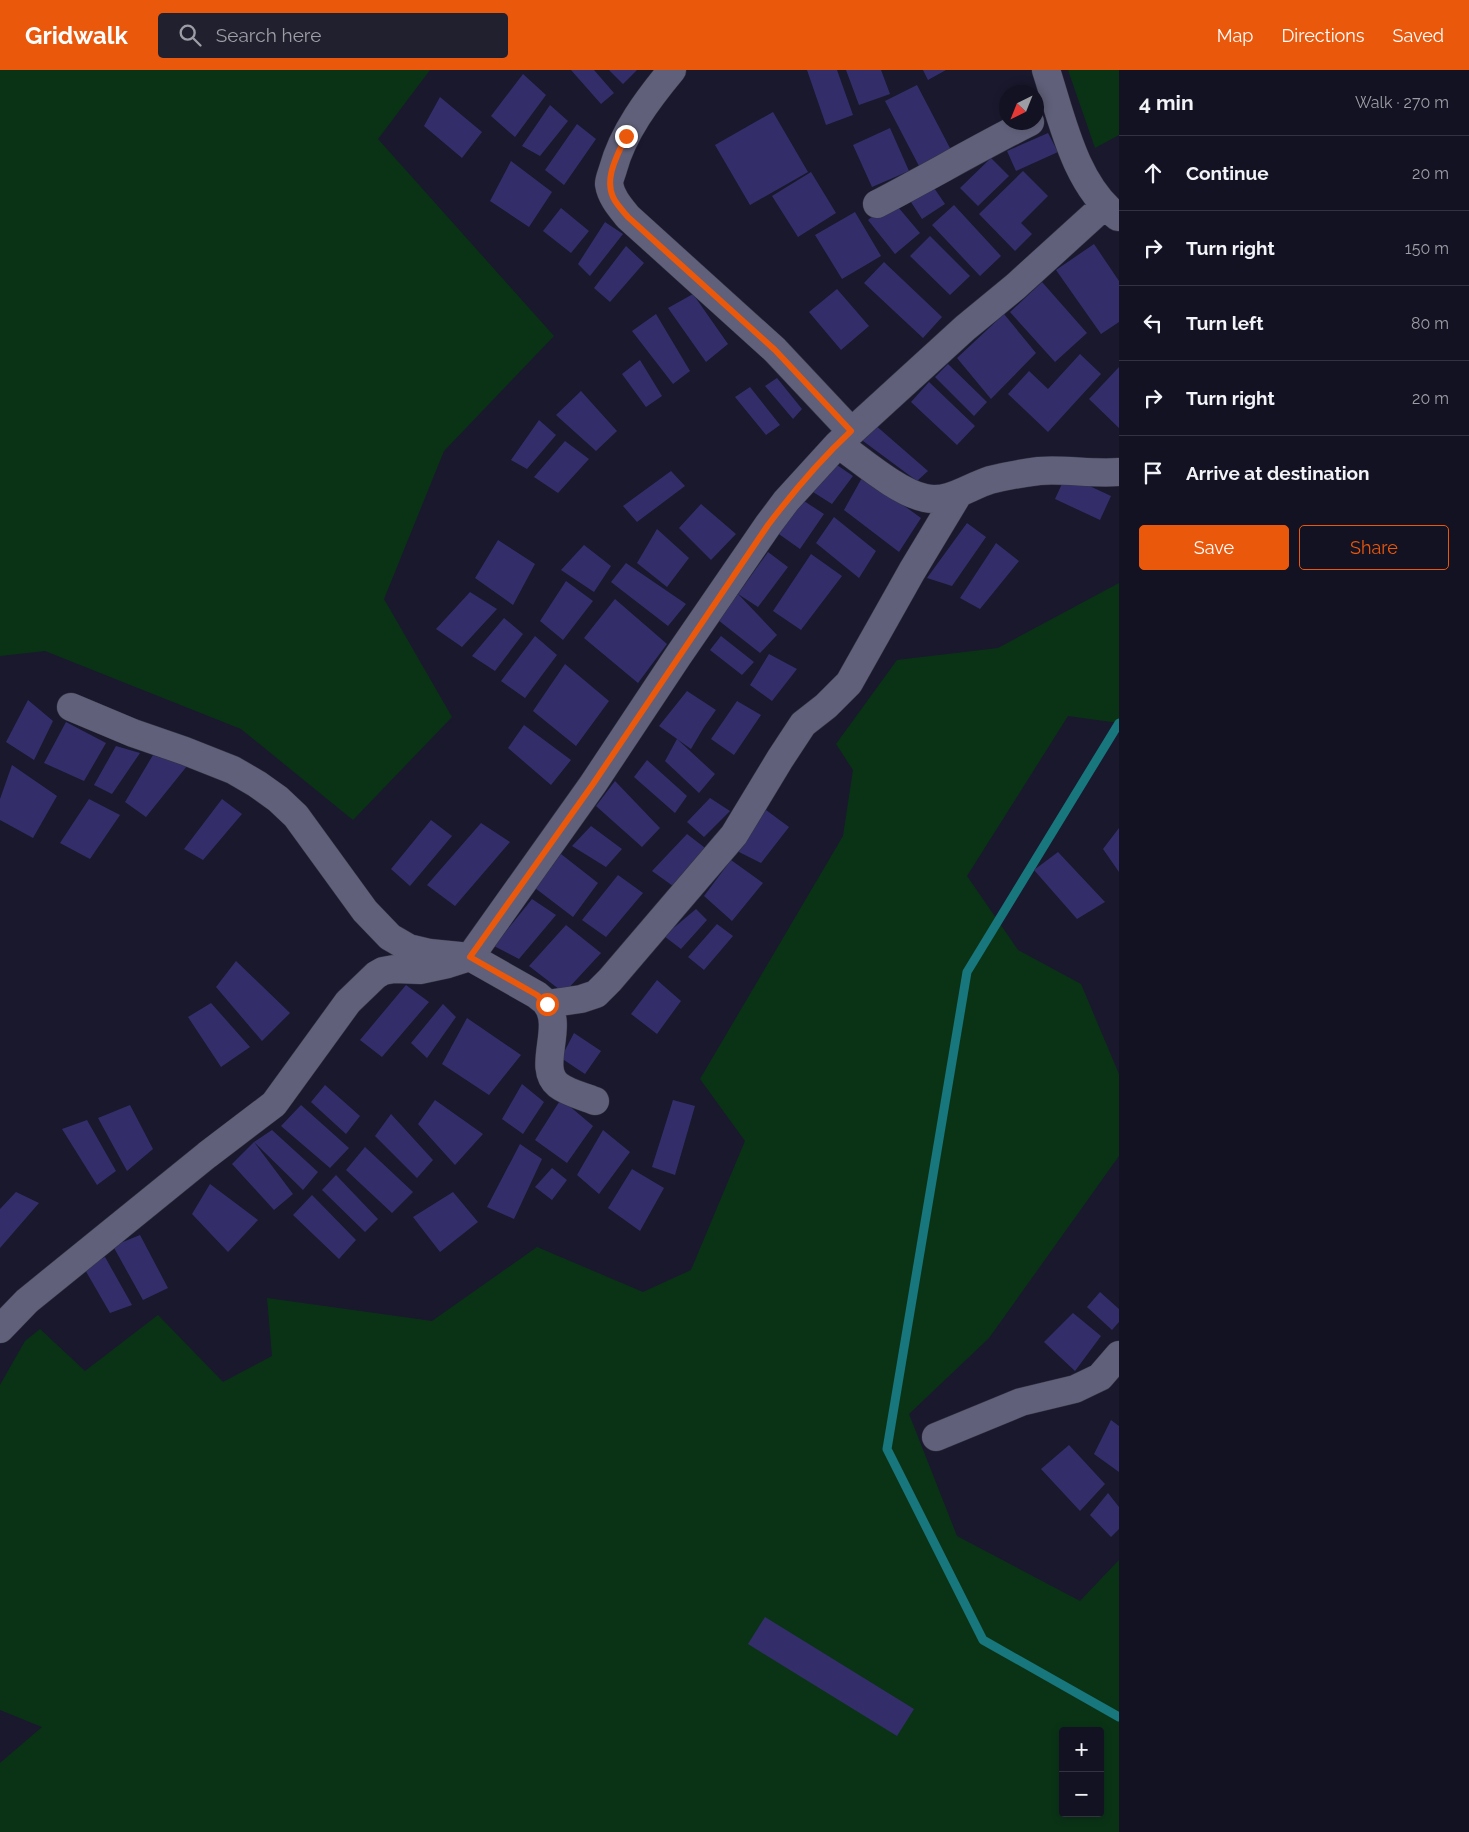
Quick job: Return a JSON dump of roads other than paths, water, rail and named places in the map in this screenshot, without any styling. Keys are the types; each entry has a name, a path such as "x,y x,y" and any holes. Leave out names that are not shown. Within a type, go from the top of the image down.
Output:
{"street":[{"path":"672,70 644,106 626,136 614,163 609,182 613,198 628,217 775,350 844,437 903,490 924,498 941,499 989,481 1031,472 1119,472"},
{"path":"0,1329 27,1301 200,1161 274,1104 348,1002 376,975 394,969 420,970 470,957 593,784 786,501 844,437 1111,212 1084,177 1048,114 1046,70"},
{"path":"877,204 945,169 984,145 1014,130"},
{"path":"547,1004 581,999 596,994 734,835 803,724 826,706 850,683 912,571 960,493"},
{"path":"71,707 233,770 278,799 296,816 365,911 390,937 409,948 430,953 470,957 537,995 547,1004 554,1023 549,1070 553,1079 559,1086 595,1101"},
{"path":"936,1437 1021,1402 1075,1389 1100,1377 1119,1355"}],"waterway":[{"path":"1119,723 967,972 887,1449 983,1640 1119,1717"}]}
